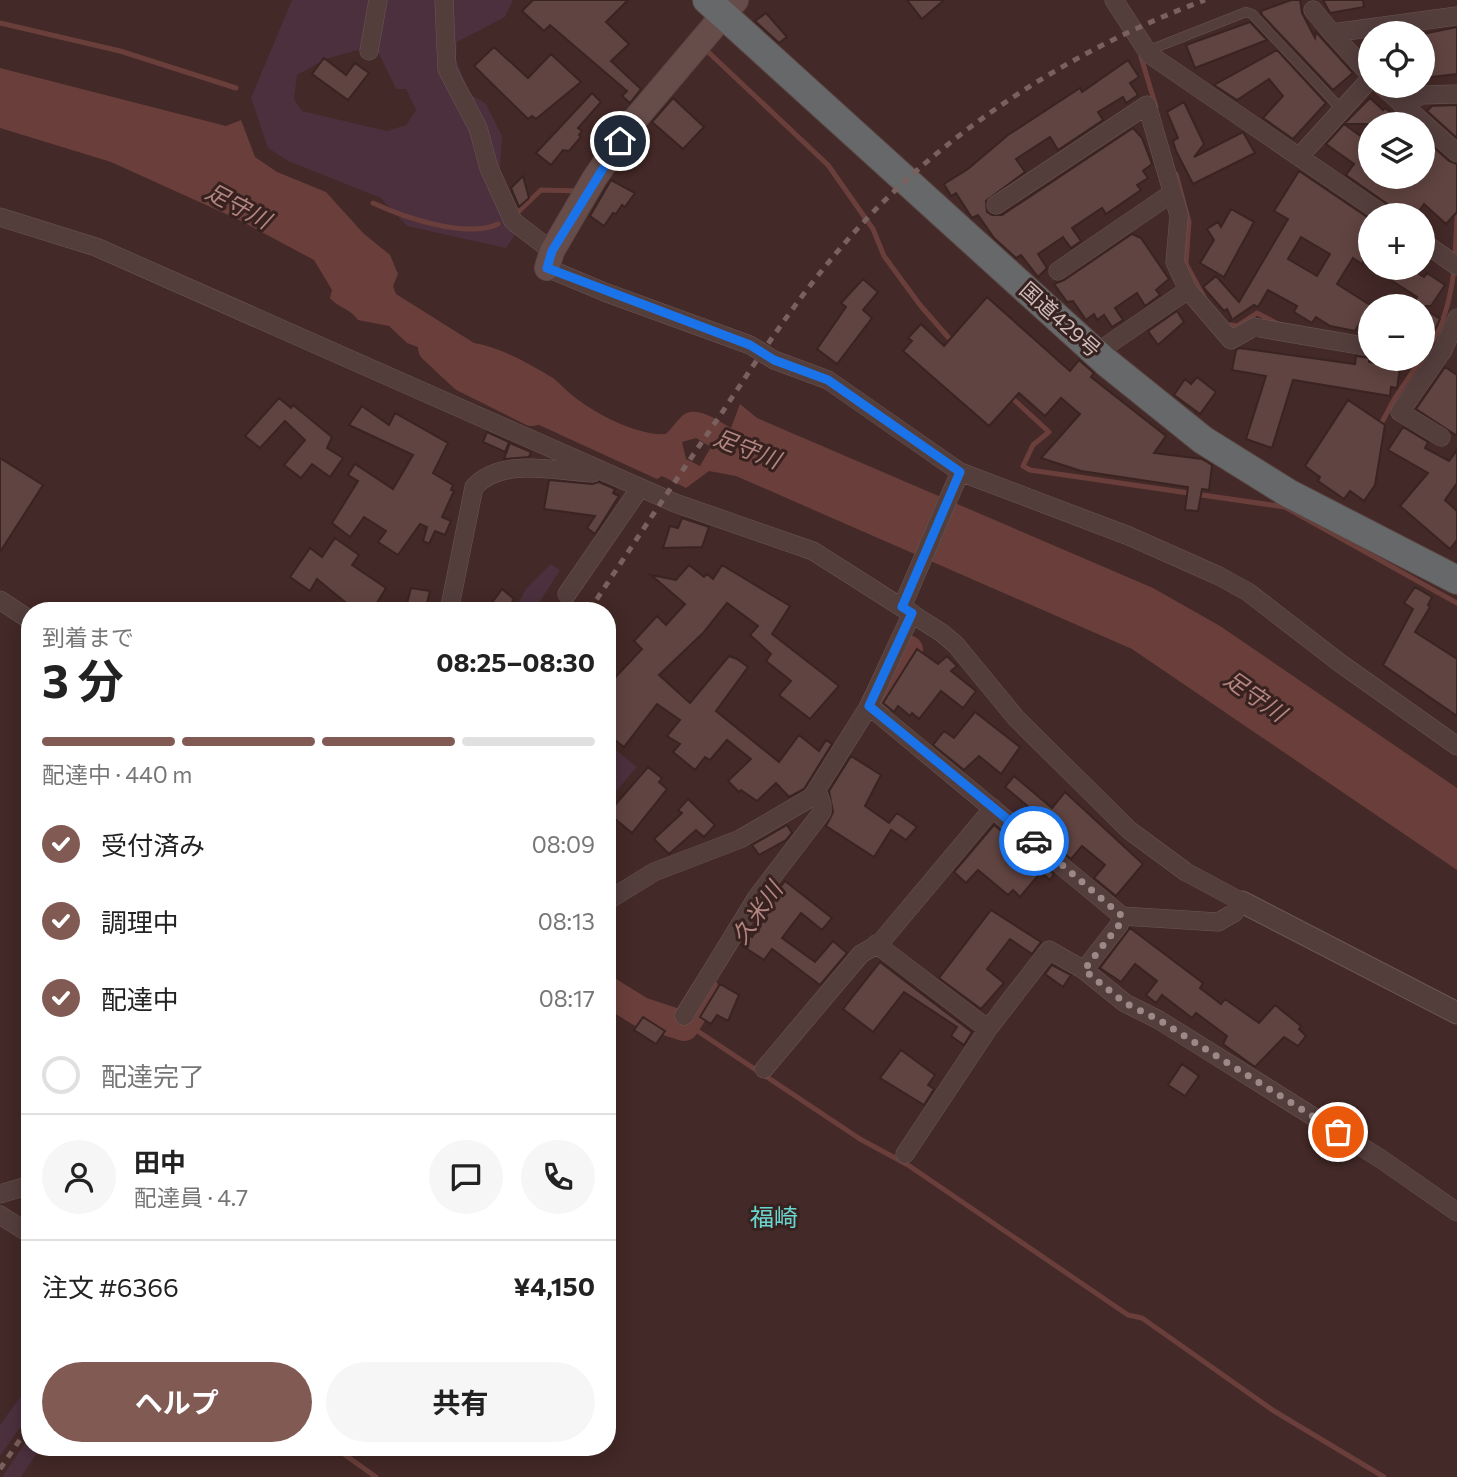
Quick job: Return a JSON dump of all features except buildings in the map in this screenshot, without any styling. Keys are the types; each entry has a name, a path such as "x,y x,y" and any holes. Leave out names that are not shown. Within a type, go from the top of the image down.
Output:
{"highway":[{"name":"国道429号","path":"722,5 1096,353 1203,440 1288,493 1457,580"}],"main road":[{"path":"550,259 632,123 722,5"}],"street":[{"path":"369,51 378,0"},
{"path":"444,0 446,69 478,128 489,168 513,221 550,259 641,306 750,345 774,360 828,380 959,475 1129,536 1219,576 1248,592 1340,663 1457,746"},
{"path":"1114,0 1147,51 1366,203"},
{"path":"1316,5 1332,33 1358,63"},
{"path":"1332,33 1457,16"},
{"path":"1299,157 1358,91"},
{"path":"1403,106 1421,95 1457,94"},
{"path":"1395,98 1457,153"},
{"path":"996,205 1147,105 1179,215 1175,262 1188,290 1231,340 1254,327 1358,345"},
{"path":"1058,271 1172,193"},
{"path":"0,217 96,247 674,503 813,551 908,604 956,645 1016,718 1129,830 1186,872 1457,1013"},
{"path":"1435,250 1457,266"},
{"path":"1096,353 1188,290"},
{"path":"1441,437 1400,412 1450,354 1457,318"},
{"path":"451,602 474,487 485,475 500,468 604,473"},
{"path":"616,895 654,872 740,839 782,816 817,791 869,706 959,475"},
{"path":"567,594 639,488"},
{"path":"0,600 21,614"},
{"path":"869,706 1122,916 1219,922 1234,913 1242,902"},
{"path":"684,1016 757,897 822,812 817,791"},
{"path":"764,1069 862,954 876,944 993,808"},
{"path":"1084,970 1119,925 1122,916"},
{"path":"876,944 988,1029"},
{"path":"905,1154 988,1029 1049,950 1084,970 1125,1003 1168,1025 1370,1152 1457,1212"},
{"path":"0,1194 21,1188"},
{"path":"0,1215 21,1228"}],"lane":[{"path":"1147,51 1247,12 1252,14 1342,110"}],"shaded area":[{"path":"292,0 513,0 505,17 457,42 456,59 469,93 486,104 502,136 498,202 515,235 506,248 407,226 381,198 288,161 268,148 251,98","holes":["358,50 378,52 396,89 406,89 416,110 406,125 387,131 302,111 294,99 297,75 326,59"]},
{"path":"551,564 560,570 540,602 519,602 525,590"},
{"path":"616,750 637,767 616,792"},
{"path":"21,1396 21,1426 0,1456 0,1425"},
{"path":"21,1449 21,1456 35,1456 21,1477 2,1477"}],"water":[{"path":"0,68 226,126 241,120 255,157 277,172 326,192 363,233 390,255 398,274 393,286 396,294 474,343 504,352 556,380 582,403 605,416 630,428 666,434 682,416 694,412 707,415 731,428 740,404 757,418 1153,588 1220,626 1457,788 1457,870 1132,649 736,476 709,471 686,488 662,476 657,479 500,407 491,399 499,391 497,385 486,379 433,366 418,347 407,343 389,326 358,320 333,301 330,298 332,290 314,260 237,219 111,162 0,128","holes":["696,438 711,447 700,466 686,459 682,442"]}],"waterway":[{"path":"0,23 120,51 236,88"},
{"path":"705,49 828,165 873,229 884,256 920,305 954,344"},
{"path":"1141,57 1156,107"},
{"path":"1176,174 1189,222 1186,264 1204,297"},
{"path":"516,214 541,190 580,191"},
{"path":"373,203 417,220 452,228 485,228 498,224"},
{"path":"1455,258 1457,216"},
{"path":"1379,427 1441,326 1454,270"},
{"path":"1226,324 1237,326 1257,313 1276,323"},
{"name":"足守川","path":"433,348 464,377 532,411"},
{"path":"1010,396 1049,432 1033,445 1023,466 1030,470 1285,507 1457,603"},
{"name":"久米川","path":"875,705 908,650"},
{"name":"久米川","path":"616,997 641,1012 684,1026 705,992"},
{"path":"684,1026 696,1030 860,1139 908,1165 1128,1315 1142,1318 1274,1411 1384,1477"},
{"path":"347,1456 376,1477"}],"railway":[{"path":"595,602 788,315 833,257 871,215 912,175 1002,104 1101,46 1205,0"},
{"path":"0,1469 21,1438"}],"way so far":[{"path":"1034,841 1122,916 1119,925 1084,970 1125,1003 1159,1020 1338,1132"}],"district":[{"name":"福崎","path":"774,1218"}],"route":[{"path":"620,141 594,179 552,251 547,268 629,302 750,345 774,360 828,380 960,472 902,607 912,613 869,706 1034,841"}]}
